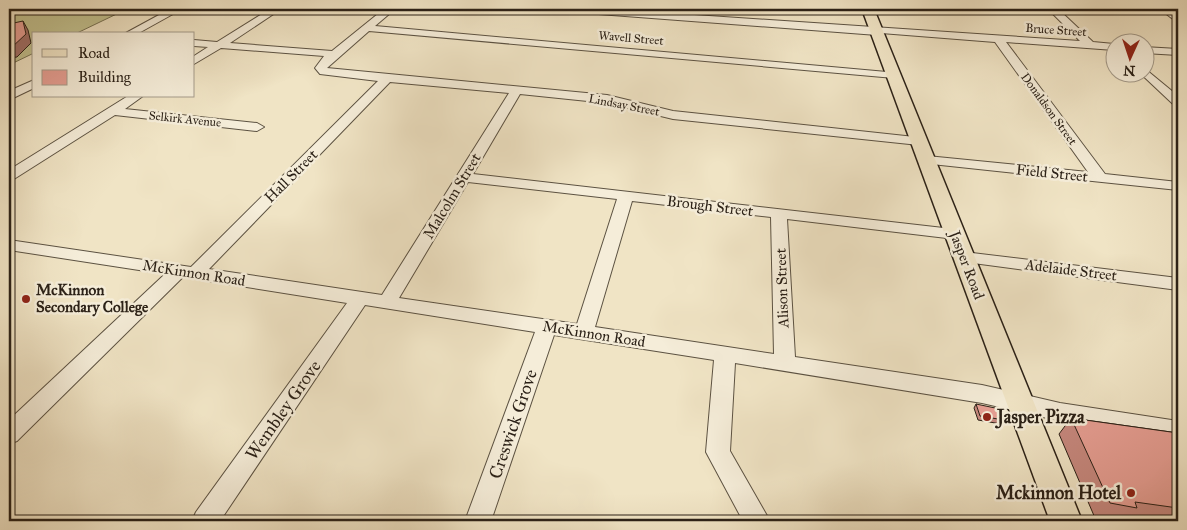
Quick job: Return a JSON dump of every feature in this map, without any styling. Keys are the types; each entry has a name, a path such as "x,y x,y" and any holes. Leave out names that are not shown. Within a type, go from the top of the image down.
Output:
{"main road":[{"name":"Jasper Road","path":"868,9 1066,521"}],"street":[{"path":"133,32 177,9"},
{"path":"195,60 276,9"},
{"path":"195,43 334,54 390,9"},
{"name":"Bruce Street","path":"572,9 1104,47"},
{"path":"1053,9 1091,46"},
{"path":"1171,10 1168,13 1178,20"},
{"name":"Wavell Street","path":"366,28 894,76"},
{"name":"Donaldson Street","path":"998,39 1100,178"},
{"path":"1154,51 1178,52"},
{"name":"Lindsay Street","path":"334,54 323,63 321,68 324,72 607,99 673,115 923,150"},
{"name":"Hall Street","path":"9,434 187,272 387,78"},
{"path":"1154,80 1178,102"},
{"path":"9,96 32,84"},
{"name":"Malcolm Street","path":"387,302 516,90"},
{"path":"9,176 134,98"},
{"name":"Selkirk Avenue","path":"113,111 257,127"},
{"name":"Field Street","path":"923,150 1100,178 1178,186"},
{"name":"Brough Street","path":"464,177 955,234"},
{"path":"584,332 626,196"},
{"name":"Alison Street","path":"779,214 785,363"},
{"name":"McKinnon Road","path":"9,245 982,394 1020,404 1178,431"},
{"name":"Adelaide Street","path":"964,257 1178,284"},
{"name":"Wembley Grove","path":"205,521 360,298"},
{"name":"Creswick Grove","path":"478,521 547,327"},
{"path":"725,354 718,452 757,521"}],"shaded area":[{"path":"9,9 127,9 79,32 32,32 32,54 9,65"}],"building":[{"path":"23,21 26,34 9,48 9,24"},
{"path":"976,404 1000,409 1004,420 980,416"},
{"name":"Mckinnon Hotel","path":"1071,418 1178,433 1178,508 1135,502 1137,508 1110,503"}],"place":[{"name":"McKinnon Secondary College","path":"26,299"},
{"name":"Jasper Pizza","path":"987,417"},
{"name":"Mckinnon Hotel","path":"1131,493"}]}
